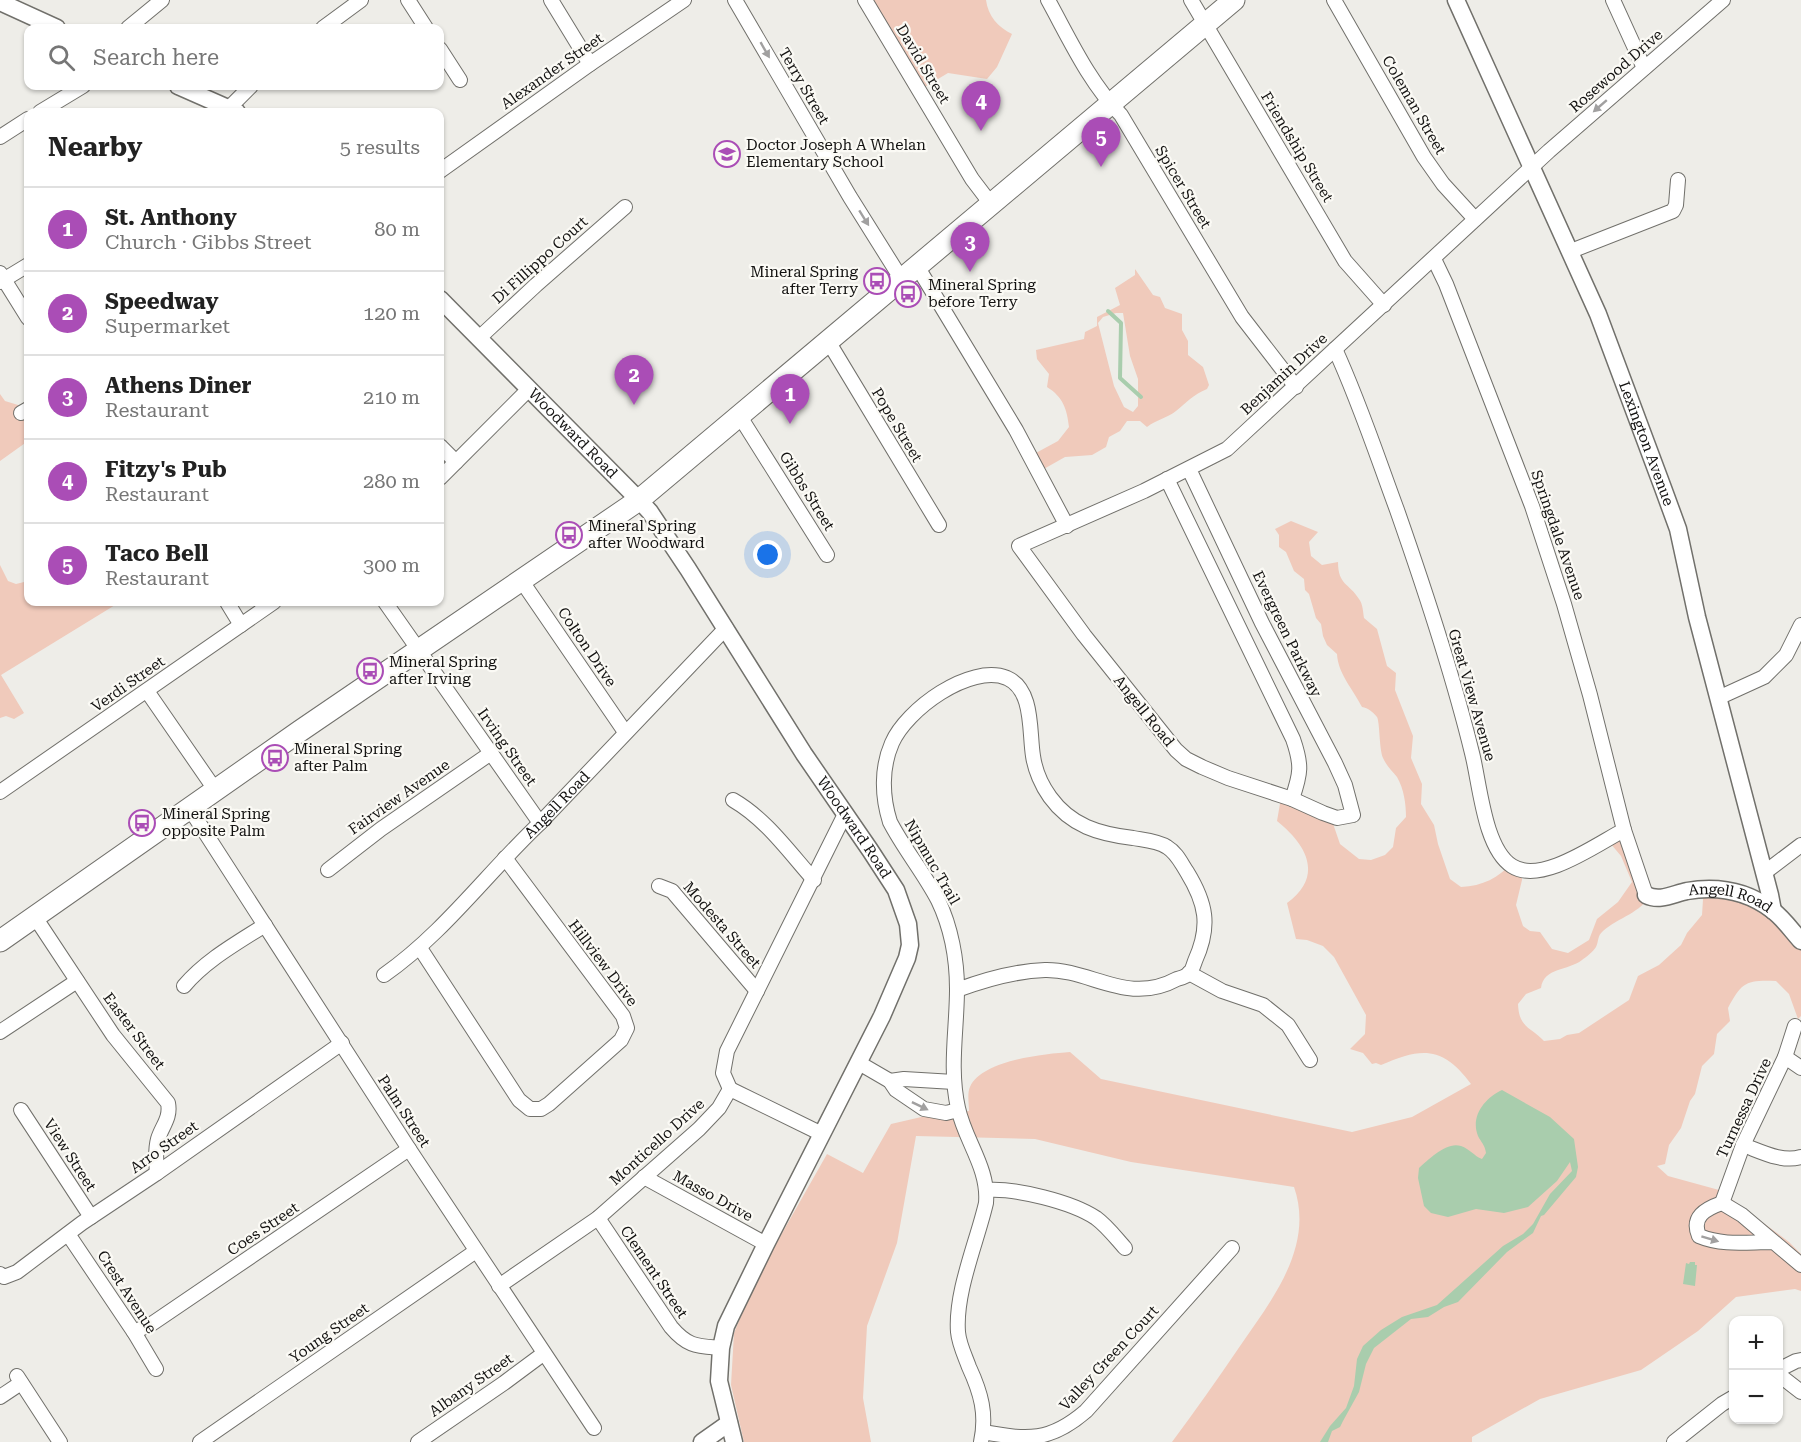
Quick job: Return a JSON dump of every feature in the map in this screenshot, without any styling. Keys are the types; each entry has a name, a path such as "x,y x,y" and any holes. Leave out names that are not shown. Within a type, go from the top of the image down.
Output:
{"main road":[{"path":"0,941 637,498 1234,0"}],"street":[{"path":"133,24 162,0"},
{"path":"328,24 361,0"},
{"path":"408,0 423,24"},
{"path":"551,0 590,64"},
{"name":"Alexander Street","path":"444,168 684,0"},
{"name":"Terry Street","path":"735,0 850,197 909,273 1016,430 1067,525"},
{"name":"David Street","path":"865,0 972,179 991,204"},
{"name":"Spicer Street","path":"1048,0 1087,71 1120,115 1242,317 1296,387"},
{"name":"Friendship Street","path":"1191,0 1345,261 1384,305"},
{"name":"Coleman Street","path":"1334,0 1424,157 1443,184 1475,219"},
{"name":"Lexington Avenue","path":"1456,0 1598,314 1678,529 1697,617 1773,910"},
{"path":"1613,0 1644,68"},
{"name":"Rosewood Drive","path":"1532,167 1723,0"},
{"path":"0,2 48,24"},
{"path":"444,55 460,80"},
{"path":"47,108 76,90"},
{"path":"187,90 228,108"},
{"path":"234,108 248,90"},
{"path":"0,137 24,122"},
{"name":"Benjamin Drive","path":"1019,546 1189,469 1227,449 1532,167"},
{"path":"1571,251 1673,211 1676,205 1678,180"},
{"name":"Di Fillippo Court","path":"479,338 625,207"},
{"name":"Springdale Avenue","path":"1434,259 1446,284 1532,506 1571,627 1624,830"},
{"path":"24,267 2,278 24,312"},
{"name":"Woodward Road","path":"444,303 650,512 781,717 896,890 908,924 910,945 892,994 731,1313 722,1338 719,1382 734,1442"},
{"name":"Pope Street","path":"828,341 939,525"},
{"name":"Great View Avenue","path":"1335,349 1378,458 1424,588 1453,680 1473,753 1489,831 1496,848 1512,866 1522,871 1536,872 1554,867 1624,830"},
{"path":"444,474 529,389"},
{"name":"Gibbs Street","path":"739,415 827,555"},
{"path":"444,450 456,462"},
{"name":"Evergreen Parkway","path":"1189,469 1262,623 1335,763 1353,814"},
{"path":"1167,479 1293,739 1300,760 1300,769 1292,799"},
{"name":"Angell Road","path":"1019,546 1084,635 1176,750 1186,759 1228,778 1292,799 1337,818 1353,814"},
{"name":"Colton Drive","path":"521,580 625,732"},
{"path":"229,606 241,625"},
{"name":"Verdi Street","path":"0,792 268,606"},
{"name":"Irving Street","path":"388,606 540,823"},
{"path":"1718,699 1764,677 1786,655 1801,625"},
{"name":"Angell Road","path":"384,975 434,935 726,628"},
{"name":"Nipmuc Trail","path":"982,1437 984,1414 981,1395 961,1345 958,1318 962,1290 986,1203 987,1190 981,1167 958,1110 954,1082 954,1025 957,990 951,941 945,916 937,899 890,822 886,808 884,776 892,742 911,715 959,681 993,676 1006,678 1017,686 1024,696 1027,707 1033,758 1038,774 1051,798 1065,813 1091,831 1166,846 1176,855 1197,888 1205,910 1205,928 1203,939 1189,973"},
{"path":"147,691 216,791"},
{"name":"Fairview Avenue","path":"328,870 381,829 491,753"},
{"path":"733,800 756,816 773,832 814,880"},
{"name":"Palm Street","path":"190,809 409,1149 594,1428"},
{"path":"822,1134 730,1089 723,1073 727,1051 845,814"},
{"path":"1624,830 1646,896"},
{"path":"1764,873 1801,845"},
{"name":"Hillview Drive","path":"420,948 519,1100 530,1109 541,1109 549,1104 621,1040 627,1028 622,1016 506,858"},
{"name":"Modesta Street","path":"659,886 672,891 758,991"},
{"name":"Angell Road","path":"1646,896 1665,898 1706,889 1730,890 1751,897 1773,910 1801,941"},
{"name":"Easter Street","path":"35,917 126,1053 168,1103 169,1115 158,1137 156,1148 157,1173"},
{"path":"184,986 205,965 266,925"},
{"path":"957,990 979,982 1046,970 1134,989 1169,984 1189,973 1221,991 1263,1005 1287,1025 1310,1060"},
{"path":"0,1032 77,981"},
{"name":"Turnessa Drive","path":"1722,1203 1743,1145 1785,1057 1795,1026"},
{"name":"Arro Street","path":"2,1276 17,1272 91,1217 342,1043"},
{"path":"1785,1057 1801,1068"},
{"path":"859,1063 890,1081 896,1090 924,1109 946,1113 958,1110"},
{"path":"890,1081 904,1079 954,1082"},
{"name":"Monticello Drive","path":"499,1286 598,1218 699,1129 719,1108 730,1089"},
{"name":"View Street","path":"21,1110 91,1217"},
{"path":"1743,1145 1772,1156 1801,1157"},
{"name":"Coes Street","path":"134,1332 153,1323 409,1149"},
{"name":"Masso Drive","path":"644,1178 766,1244"},
{"path":"987,1190 1000,1189 1024,1193 1086,1212 1110,1230 1125,1248"},
{"path":"1772,1242 1711,1241 1700,1236 1696,1228 1698,1217 1707,1208 1722,1203 1742,1215 1801,1265"},
{"name":"Clement Street","path":"598,1218 671,1327 683,1341 691,1345 721,1348"},
{"name":"Crest Avenue","path":"68,1234 156,1369"},
{"name":"Valley Green Court","path":"982,1437 1036,1437 1055,1432 1074,1422 1232,1248"},
{"name":"Young Street","path":"200,1442 476,1251"},
{"name":"Albany Street","path":"418,1442 543,1354"},
{"path":"1782,1370 1799,1359"},
{"path":"1783,1376 1801,1392"},
{"path":"0,1397 19,1379 60,1442"},
{"path":"1674,1442 1729,1400"},
{"path":"702,1442 729,1423"}],"shaded area":[{"path":"870,0 986,0 995,20 1012,34 997,67 987,79 948,73 923,88"},
{"path":"1135,269 1153,295 1160,297 1165,308 1182,314 1182,330 1188,341 1188,355 1203,367 1209,385 1207,389 1173,413 1147,427 1140,421 1127,421 1120,431 1109,437 1106,447 1092,455 1065,457 1042,470 1034,454 1058,441 1069,427 1063,404 1047,387 1049,374 1037,359 1036,350 1084,339 1085,332 1097,326 1097,317 1120,305 1115,288 1135,275","holes":["1123,313 1130,356 1138,379 1138,406 1133,412 1124,407 1114,386 1098,323 1103,317"]},
{"path":"0,394 5,401 24,407 24,444 0,461"},
{"path":"1291,521 1318,532 1309,542 1311,556 1322,565 1338,562 1342,580 1360,601 1364,618 1377,629 1387,666 1396,673 1395,690 1413,736 1411,758 1422,784 1421,804 1434,825 1450,879 1461,887 1476,885 1496,877 1513,862 1522,865 1522,880 1516,905 1523,926 1530,931 1540,932 1552,949 1568,953 1589,940 1597,919 1618,902 1632,882 1621,856 1605,837 1619,831 1651,894 1642,906 1603,931 1596,947 1587,956 1576,964 1547,976 1541,988 1526,994 1518,1004 1523,1022 1544,1041 1579,1033 1629,1000 1638,976 1659,965 1681,945 1687,933 1702,915 1704,884 1720,883 1801,935 1801,1016 1798,1019 1789,994 1776,981 1751,982 1741,988 1728,1008 1730,1021 1717,1034 1714,1054 1702,1066 1695,1094 1690,1101 1681,1128 1669,1145 1665,1164 1657,1166 1668,1176 1719,1190 1789,1242 1801,1254 1801,1291 1795,1289 1736,1297 1698,1331 1641,1370 1540,1399 1472,1437 1472,1442 1172,1442 1264,1312 1286,1272 1299,1231 1299,1209 1294,1187 1131,1162 1035,1139 916,1136 897,1243 867,1326 863,1398 871,1442 744,1442 731,1385 734,1333 756,1279 827,1154 863,1173 891,1124 930,1115 969,1111 970,1087 987,1070 1015,1060 1070,1052 1101,1079 1352,1132 1412,1117 1471,1084 1451,1062 1431,1054 1408,1055 1381,1065 1372,1064 1363,1053 1350,1049 1365,1034 1366,1015 1334,957 1323,946 1296,939 1287,903 1298,893 1305,882 1308,872 1307,861 1296,840 1277,821 1282,792 1329,812 1340,844 1359,859 1371,860 1385,855 1393,847 1396,828 1406,817 1401,786 1383,758 1377,717 1370,710 1362,707 1346,681 1337,654 1327,645 1323,636 1321,624 1316,618 1309,594 1305,590 1304,579 1294,571 1286,552 1279,547 1279,535 1275,529"},
{"path":"0,565 8,581 16,584 24,582 24,606 113,606 1,675 24,713 14,719 6,716 0,718"},
{"path":"1502,1090 1550,1117 1574,1139 1578,1167 1576,1177 1541,1216 1533,1233 1507,1252 1458,1302 1428,1317 1411,1319 1374,1348 1366,1364 1359,1392 1340,1427 1332,1431 1328,1442 1320,1442 1346,1408 1354,1386 1357,1359 1363,1346 1381,1330 1402,1317 1437,1305 1503,1246 1523,1234 1533,1224 1550,1194 1572,1171 1570,1162 1557,1181 1528,1207 1504,1213 1476,1209 1448,1217 1431,1213 1424,1206 1418,1178 1419,1168 1444,1148 1456,1145 1464,1147 1482,1159 1486,1153 1476,1129 1478,1115 1485,1103"},
{"path":"1695,1262 1697,1265 1695,1286 1683,1284 1686,1263"}],"waterway":[{"path":"1108,311 1121,323 1120,378 1141,397"}],"place":[{"name":"Fitzy's Pub","path":"981,131"},
{"name":"Doctor Joseph A Whelan Elementary School","path":"727,154"},
{"name":"Taco Bell","path":"1101,167"},
{"name":"Athens Diner","path":"970,272"},
{"name":"Mineral Spring after Terry","path":"877,281"},
{"name":"Mineral Spring before Terry","path":"908,294"},
{"name":"Speedway","path":"634,405"},
{"name":"St. Anthony","path":"790,424"},
{"name":"Mineral Spring after Woodward","path":"569,535"},
{"name":"Mineral Spring after Irving","path":"370,671"},
{"name":"Mineral Spring after Palm","path":"275,758"},
{"name":"Mineral Spring opposite Palm","path":"142,823"}]}
